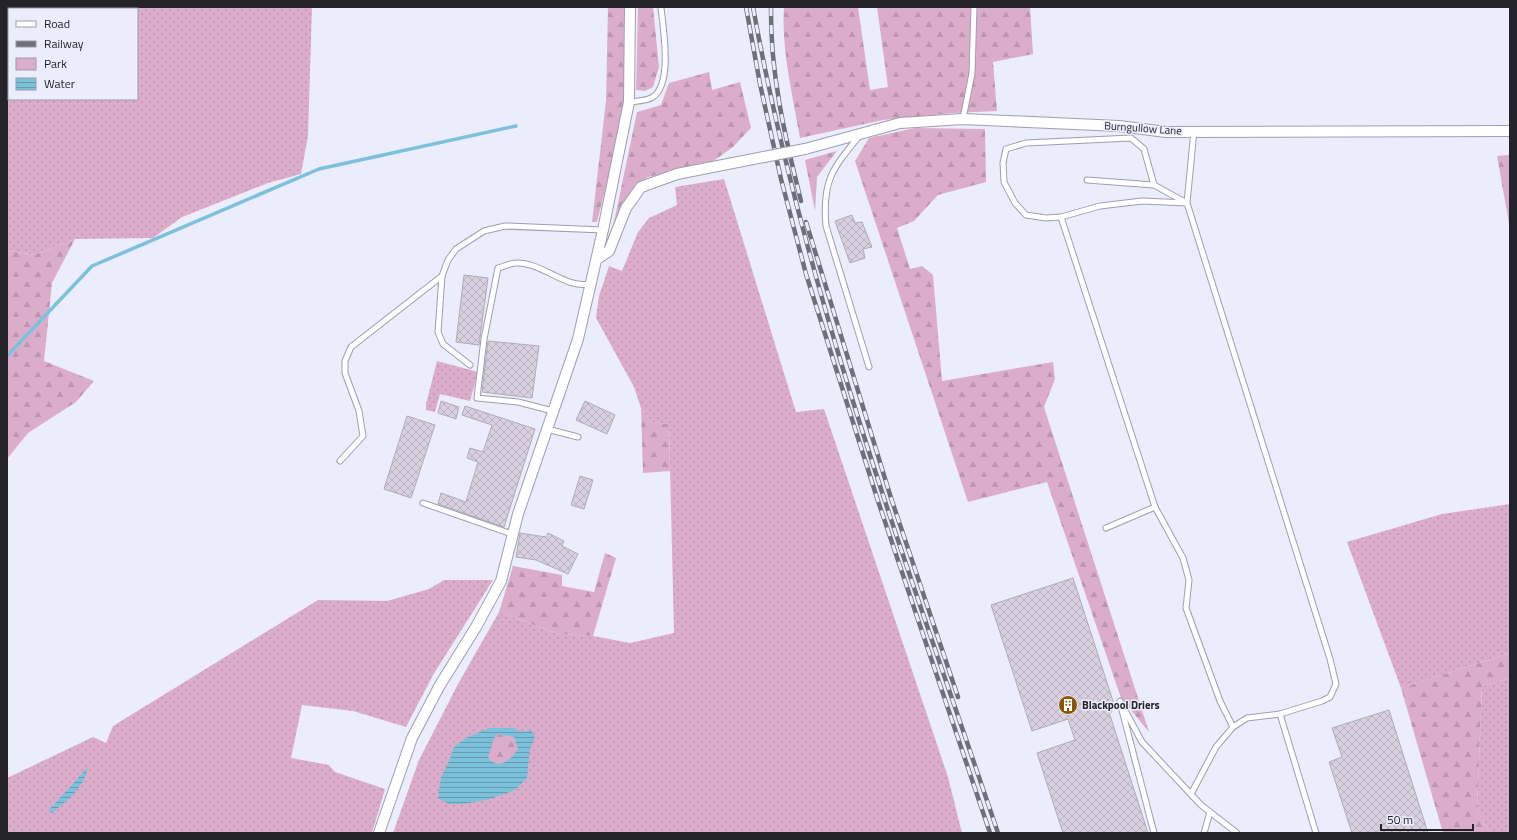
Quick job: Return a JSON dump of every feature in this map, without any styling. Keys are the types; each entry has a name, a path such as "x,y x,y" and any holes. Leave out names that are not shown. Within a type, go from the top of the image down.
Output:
{"street":[{"path":"379,833 412,738 440,685 476,627 501,581 512,534 578,339 597,259 629,102 630,7"},
{"name":"Burngullow Lane","path":"597,259 609,251 626,208 641,187 677,174 804,149 900,123 962,119 1119,126 1166,132 1510,131"}],"lane":[{"path":"629,102 645,100 654,96 661,85 665,70 661,7"},
{"path":"962,119 972,73 974,7"},
{"path":"1191,794 1216,747 1233,727 1247,718 1280,714 1328,698 1334,690 1335,677 1187,203 1194,131"},
{"path":"862,134 842,157 828,181 824,204 826,226 869,367"},
{"path":"1154,185 1144,149 1131,138 1026,143 1006,149 1003,163 1004,182 1015,203 1026,215 1046,218 1061,217 1100,206 1142,201 1187,203"},
{"path":"1087,180 1154,185 1187,203"},
{"path":"1061,217 1155,507 1183,558 1189,580 1186,608 1220,701 1233,727"},
{"path":"470,365 443,344 438,332 442,276 448,260 456,249 484,231 505,226 603,230"},
{"path":"553,411 518,402 477,398 484,339 498,268 515,263 533,265 546,272 582,286 591,284"},
{"path":"340,461 363,436 358,411 345,372 345,360 351,347 442,276"},
{"path":"547,429 578,437"},
{"path":"423,503 512,534"},
{"path":"1106,528 1155,507"},
{"path":"1154,833 1120,701 1142,742 1191,794 1210,812 1237,833"},
{"path":"1280,714 1316,833"},
{"path":"1204,833 1210,812"}],"green space":[{"path":"7,7 312,7 308,136 301,174 268,183 182,217 153,238 75,239 34,255 7,250"},
{"path":"608,7 624,7 625,88 619,135 597,222 592,222 606,101"},
{"path":"638,7 653,7 659,67 653,87 645,91 636,90"},
{"path":"784,7 858,7 870,90 888,87 877,7 1030,7 1033,54 993,62 997,111 953,113 883,120 800,138 786,56 784,39"},
{"path":"709,72 712,90 740,82 751,128 733,147 712,162 648,177 631,191 613,227 637,112 661,105 669,83"},
{"path":"915,128 985,129 986,182 938,195 914,221 897,228 910,269 922,266 933,275 942,381 1053,362 1055,379 1044,407 1149,732 1121,698 1047,482 968,502 855,161 869,138"},
{"path":"837,151 817,177 815,211 805,160"},
{"path":"1510,155 1510,229 1497,156"},
{"path":"724,179 796,412 824,409 948,777 962,833 393,833 419,760 458,684 499,612 558,634 593,636 630,643 674,633 669,424 651,422 641,408 634,387 596,318 599,296 609,266 622,271 638,232 649,218 677,205 675,187"},
{"path":"75,239 52,283 44,361 94,381 76,402 28,433 7,459 7,250 34,255"},
{"path":"437,361 478,372 470,401 440,394 435,412 426,410 426,404"},
{"path":"641,408 651,422 669,424 670,471 643,473"},
{"path":"1510,504 1510,653 1401,688 1347,542 1442,514"},
{"path":"605,553 616,558 593,636 558,634 499,612 513,566 562,575 562,586 594,592"},
{"path":"444,580 493,580 433,675 406,727 353,711 302,705 291,758 329,765 335,772 385,789 372,833 7,833 7,778 93,737 106,743 113,726 318,600 387,601 429,589"},
{"path":"1510,653 1510,678 1482,686 1477,809 1490,833 1443,833 1401,688"},
{"path":"1510,678 1510,833 1490,833 1477,809 1482,686"},
{"path":"497,734 514,737 518,749 512,757 500,764 491,761 487,757"}],"water":[{"path":"489,728 513,728 522,732 531,730 535,737 530,749 527,778 515,790 490,799 464,804 449,804 438,798 441,776 447,766 454,747 466,738","holes":["497,734 514,737 518,749 512,757 500,764 492,761 488,757"]},
{"path":"88,767 83,781 74,793 52,813 48,811"}],"building":[{"path":"852,215 855,223 862,222 872,247 863,249 865,258 850,263 835,221"},
{"path":"464,275 488,278 479,345 456,342"},
{"path":"488,341 539,346 532,398 482,392"},
{"path":"441,401 459,407 456,419 438,413"},
{"path":"585,401 615,415 607,434 576,420"},
{"path":"465,406 535,429 504,527 438,504 441,493 466,502 478,462 467,458 470,448 483,452 492,425 462,415"},
{"path":"407,416 435,425 411,498 384,489"},
{"path":"580,476 593,480 584,509 571,505"},
{"path":"520,533 546,537 548,533 564,541 562,546 578,554 568,574 536,560 516,557"},
{"name":"Blackpool Driers","path":"1073,578 1114,704 1110,706 1112,712 1109,712 1148,833 1063,833 1037,753 1075,740 1068,719 1032,731 991,605"},
{"path":"1389,710 1428,833 1352,833 1329,762 1342,757 1332,728"}],"waterway":[{"path":"7,356 92,266 319,169 516,126"}],"railway":[{"path":"746,7 760,84 781,179 806,274 878,501 990,833"},
{"path":"753,7 774,113 800,217 829,321 893,527 998,833"},
{"path":"771,7 771,32 776,81 784,129 801,201"},
{"path":"806,222 891,498 958,697"}],"place":[{"name":"Blackpool Driers","path":"1068,705"}]}
